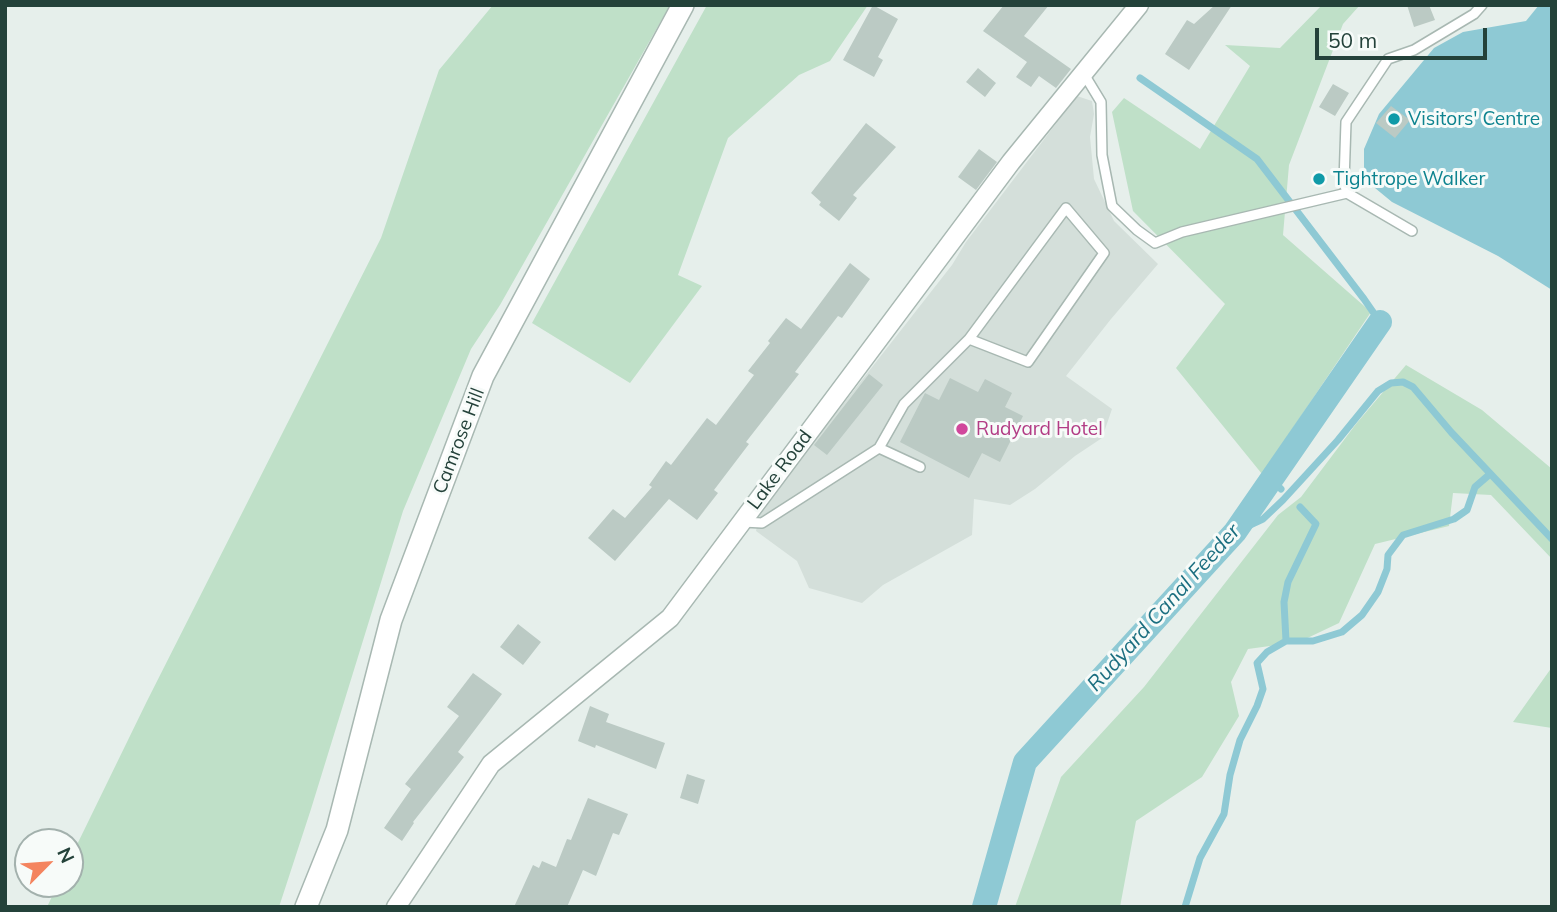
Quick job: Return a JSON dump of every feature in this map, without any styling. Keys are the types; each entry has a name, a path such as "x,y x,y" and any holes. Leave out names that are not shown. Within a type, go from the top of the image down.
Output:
{"street":[{"name":"Camrose Hill","path":"306,907 337,830 391,620 484,376 683,5"},
{"name":"Lake Road","path":"396,907 491,764 670,618 1011,162 1139,5"}],"lane":[{"path":"1412,232 1347,193 1344,182 1346,122 1388,59 1414,50 1474,14 1482,5"},
{"path":"1084,74 1101,102 1102,155 1112,206 1155,243 1182,232 1347,193"},
{"path":"741,522 762,523 879,448 904,404 969,339 1066,208 1104,253 1028,362 969,339"},
{"path":"879,448 920,467"}],"shaded area":[{"path":"1077,96 1092,101 1094,114 1090,137 1094,179 1114,221 1158,264 1066,376 1112,409 1102,438 1010,505 974,499 972,535 883,585 862,603 809,588 797,561 756,531 761,509 952,265 966,242"}],"green space":[{"path":"493,5 670,5 500,305 471,349 403,511 279,907 47,907 51,898 84,898 84,830 381,238 439,70"},
{"path":"707,5 868,5 830,61 799,75 728,138 678,275 702,286 630,383 532,323"},
{"path":"1322,5 1360,5 1343,24 1289,165 1283,235 1371,312 1262,474 1176,368 1225,304 1133,211 1112,112 1124,98 1200,149 1250,66 1225,45 1280,48"},
{"path":"1406,365 1482,410 1552,469 1552,559 1491,495 1453,493 1449,526 1375,544 1339,623 1299,642 1248,649 1231,682 1239,716 1202,777 1136,821 1120,907 1015,907 1061,777 1144,687 1278,515 1301,497 1356,424"},
{"path":"1552,667 1552,728 1513,722"}],"water":[{"path":"1539,5 1552,5 1552,290 1498,256 1392,202 1375,188 1364,167 1364,149 1379,114 1434,48 1463,32 1526,21"}],"building":[{"path":"873,5 898,19 878,57 883,60 874,77 843,60"},
{"path":"1004,5 1049,5 1024,36 1071,69 1056,88 1039,76 1031,87 1016,77 1027,62 983,31"},
{"path":"1215,5 1232,5 1189,70 1165,54 1187,20 1194,24"},
{"path":"1407,5 1429,5 1435,20 1414,27"},
{"path":"978,68 996,83 985,97 966,82"},
{"path":"1333,84 1349,93 1335,116 1319,107"},
{"name":"Visitors' Centre","path":"1391,106 1410,120 1395,138 1376,123"},
{"path":"866,123 896,147 853,195 857,198 839,221 819,205 821,202 811,193"},
{"path":"979,149 997,162 976,190 958,177"},
{"path":"850,263 870,279 842,318 838,316 795,372 799,374 746,442 749,444 714,490 718,493 697,520 669,499 615,561 588,538 613,509 625,518 652,487 649,485 666,461 671,465 707,418 716,425 754,375 748,371 786,318 801,329"},
{"path":"869,374 883,385 827,455 814,445"},
{"name":"Rudyard Hotel","path":"950,378 978,392 985,379 1012,393 1005,407 1023,416 1000,462 982,453 969,478 900,442 925,393 939,400"},
{"path":"518,624 541,642 523,665 500,647"},
{"path":"473,673 502,694 458,752 464,757 413,822 402,841 384,828 411,789 405,784 459,716 447,707"},
{"path":"590,706 609,714 606,722 665,743 656,769 596,745 595,748 578,741"},
{"path":"687,774 705,780 698,804 680,798"},
{"path":"588,798 628,814 619,835 613,833 596,876 583,870 567,907 514,907 533,865 539,868 542,861 556,867 567,839 571,840"}],"waterway":[{"path":"1140,78 1257,159 1380,322"},
{"name":"Rudyard Canal Feeder","path":"984,907 1025,762 1235,532 1380,322"},
{"path":"1235,532 1263,519 1283,500 1378,391 1391,383 1403,382 1413,387 1451,432 1552,539"},
{"path":"1185,907 1200,858 1224,814 1230,775 1240,740 1263,689 1257,663 1267,652 1286,641 1313,641 1342,632 1362,615 1378,592 1387,569 1388,555 1403,535 1454,519 1467,510 1475,487 1490,474"},
{"path":"1271,479 1281,489"},
{"path":"1286,641 1284,602 1288,582 1316,524 1300,507"}],"place":[{"name":"Visitors' Centre","path":"1394,119"},
{"name":"Tightrope Walker","path":"1319,179"},
{"name":"Rudyard Hotel","path":"962,429"}]}
